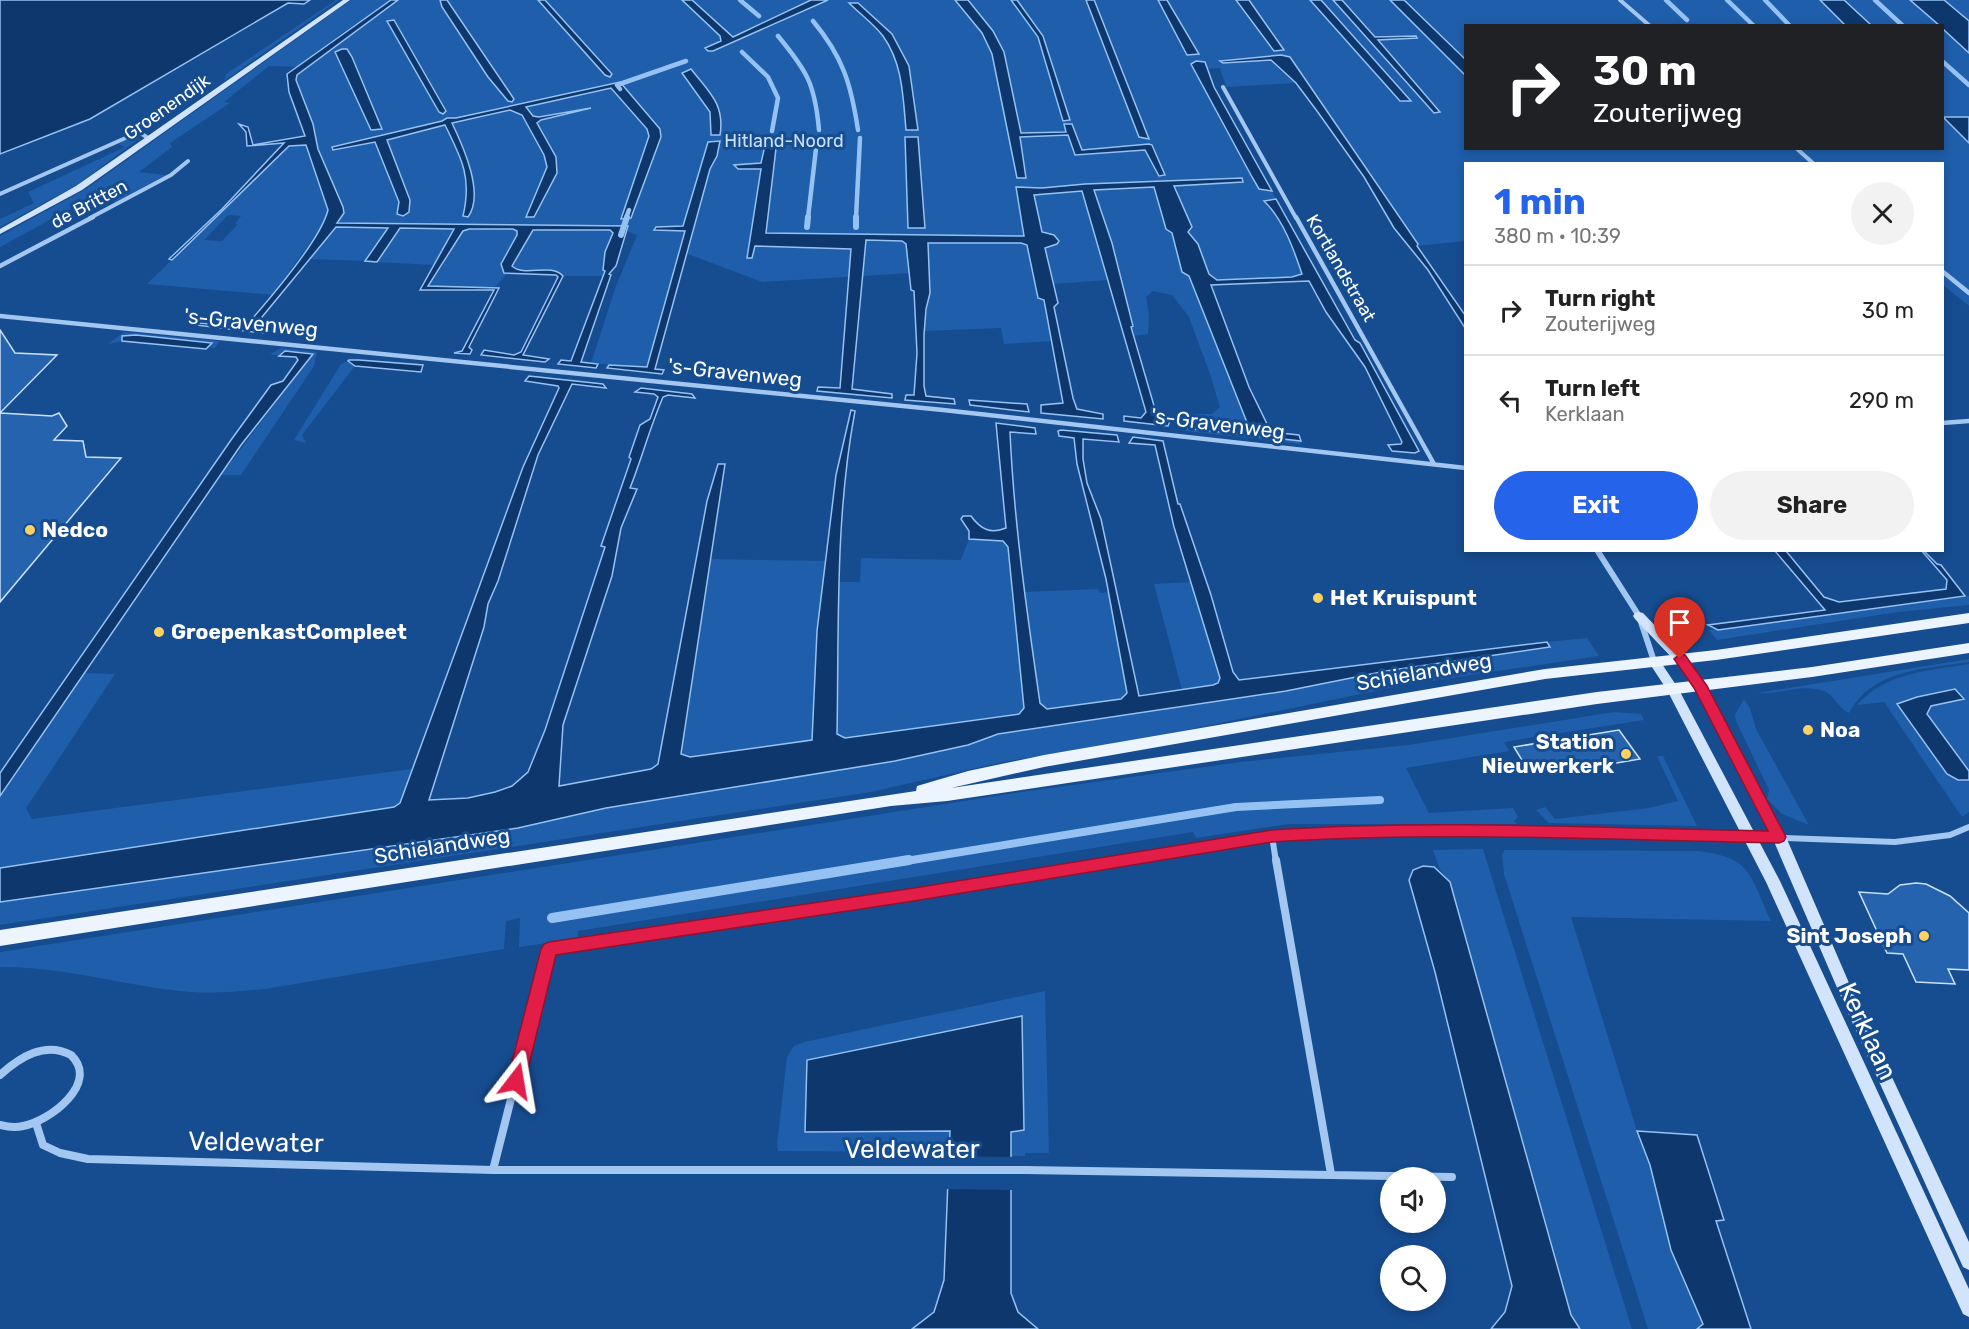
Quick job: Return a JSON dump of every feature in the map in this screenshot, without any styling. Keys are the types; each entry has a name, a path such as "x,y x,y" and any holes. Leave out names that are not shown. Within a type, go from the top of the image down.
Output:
{"main road":[{"name":"Schielandweg","path":"891,800 968,777 1044,761 1545,674 1680,659 1969,618"},
{"name":"Schielandweg","path":"0,938 891,800 982,790 1672,688 1812,672 1969,648"}],"street":[{"name":"Groenendijk","path":"0,232 79,188 347,0"},
{"path":"1620,0 1648,24"},
{"name":"Kortlandstraat","path":"1223,87 1434,464"},
{"path":"0,194 139,132 148,138"},
{"path":"1798,150 1812,162"},
{"name":"de Britten","path":"0,266 171,175 188,161"},
{"path":"1944,273 1969,293"},
{"name":"'s-Gravenweg","path":"0,316 931,409 1464,468"},
{"path":"1944,423 1969,421"},
{"name":"Kerklaan","path":"1598,552 1639,616 1680,659 1700,686 1779,837 1855,1013 1969,1261"},
{"name":"Kerklaan","path":"1639,616 1654,661 1672,688 1751,836 1969,1308"},
{"path":"493,1170 549,949 914,894 1272,836 1324,833 1474,832 1927,841 1946,837 1969,827"},
{"path":"1272,836 1331,1174"},
{"path":"0,1075 17,1061 34,1053 52,1049 66,1051 76,1059 80,1071 77,1085 68,1100 53,1113 36,1123 19,1127 0,1125"},
{"name":"Veldewater","path":"36,1123 43,1145 60,1153 88,1159 493,1170 1025,1170 1452,1177"}],"green space":[{"path":"339,0 224,81 226,74"},
{"path":"351,0 391,0 339,35 298,67 269,66 224,102 230,103 170,143 172,147 139,172 166,175 115,202 94,196 0,247 0,236 86,189"},
{"name":"Hitland-Noord","path":"395,0 1969,0 1969,306 1944,286 1944,162 1464,162 1464,241 1417,246 1418,244 1294,64 1279,69 1296,83 1226,87 1220,68 1195,70 1259,189 1272,191 1276,199 1265,201 1283,226 1303,274 1292,277 1217,280 1209,274 1202,255 1182,272 1189,276 1248,425 1242,427 1181,422 1182,414 1212,414 1220,407 1189,317 1172,295 1153,291 1146,297 1149,314 1148,334 1134,336 1122,287 1102,261 1108,280 1053,284 1049,264 1044,300 1052,341 1004,344 1001,328 924,331 929,272 762,282 680,251 647,368 591,363 616,286 637,235 619,228 331,225 336,212 292,74"},
{"path":"136,135 140,138 77,185 0,227 0,219 34,203 28,192 125,147 118,144"},
{"path":"305,145 328,210 326,220 273,295 147,284 289,146","holes":["228,215 241,216 235,224 238,224 222,241 204,240"]},
{"path":"336,227 388,228 365,261 308,259"},
{"path":"399,228 513,229 517,231 517,235 504,272 508,273 494,288 428,286 463,231 455,229 434,265 377,262"},
{"path":"533,230 610,230 613,233 605,252 603,276 562,276 555,271 512,268"},
{"path":"124,332 219,342 215,348 207,347 211,343 136,335 122,336 122,341 108,344"},
{"path":"281,348 317,352 314,366 241,475 221,475 313,354 285,351 279,356 270,354"},
{"path":"348,361 355,366 302,435 306,443 294,440 341,364"},
{"path":"1185,428 1301,441 1300,444 1186,431"},
{"path":"969,539 1003,541 1008,547 1024,708 1019,713 845,738 837,734 839,582 860,582 861,558 961,560"},
{"path":"710,559 826,561 817,631 812,740 690,757 681,754"},
{"path":"1191,582 1220,678 1218,683 1213,685 1182,690 1154,584"},
{"path":"1098,589 1100,593 1109,592 1127,693 1121,699 1047,709 1040,703 1024,592"},
{"path":"1969,596 1969,605 1898,612 1717,640 1709,630"},
{"path":"1587,638 1599,656 1404,685 1158,736 1003,762 871,792 0,925 0,902 895,761 968,745 998,734 1286,691 1386,671 1550,647 1547,642"},
{"path":"1969,659 1969,662 1918,670 1886,679 1859,698 1849,713 1842,709 1828,693 1816,689 1757,693"},
{"path":"1969,664 1969,771 1927,714 1930,706 1964,699 1955,689 1897,704 1965,781 1969,780 1969,812 1962,817 1884,702 1857,705 1868,694 1894,679 1923,671"},
{"path":"84,673 115,674 26,808 32,819 412,769 400,803 394,807 0,868 0,796"},
{"path":"1744,699 1750,708 1756,729 1809,825 1782,814 1767,799 1769,790 1736,721 1735,715"},
{"path":"1614,712 1641,714 1644,720 1504,742 1509,751 1406,768 1429,813 1513,808 1518,817 1514,821 1517,824 1289,824 1196,838 1193,832 578,931 578,939 519,947 520,918 506,921 504,949 265,989 191,992 72,973 0,967 0,952 1015,793 1241,762 1408,745"},
{"path":"1657,756 1663,756 1697,826 1549,823 1536,810 1545,807 1555,819 1649,808 1678,801"},
{"path":"1483,849 1632,1329 1580,1329 1571,1315 1450,882 1440,870 1433,850"},
{"path":"1505,850 1699,851 1717,854 1740,864 1747,872 1771,921 1571,917 1637,1131 1650,1165 1671,1249 1703,1324 1697,1329 1648,1329 1504,874 1502,854"},
{"path":"1045,991 1049,1153 1025,1153 1025,1156 1011,1156 1011,1132 1024,1130 1021,1016 805,1132 950,1130 949,1156 935,1156 935,1152 778,1151 787,1057 794,1046"}],"shaded area":[{"path":"0,0 310,0 304,4 288,3 90,119 0,154"},
{"path":"391,0 398,0 297,75 296,80 313,124 318,149 343,207 344,213 337,223 628,226 616,266 609,274 611,275 581,362 598,364 596,368 558,364 561,360 571,361 605,271 603,270 605,252 613,233 610,230 533,230 512,266 524,271 552,270 563,276 523,355 549,359 545,362 481,355 484,350 514,355 521,352 558,277 556,275 504,273 501,264 517,235 517,231 513,229 463,231 428,286 499,288 469,347 472,350 470,354 454,353 462,351 494,290 420,290 454,229 400,228 377,262 365,261 388,228 336,227 253,328 266,330 263,333 196,325 198,323 245,327 304,253 315,237 328,210 306,145 289,146 172,260 169,259 222,209 284,143 247,146 246,132 239,124 248,127 253,145 305,136 289,92 287,74"},
{"path":"440,0 447,0 514,99 512,102 508,101 488,77 442,7"},
{"path":"538,0 545,0 612,74 610,77 605,75"},
{"path":"682,0 692,0 733,37 811,0 828,0 713,51 708,51 705,48 721,41 720,36"},
{"path":"955,0 968,0 993,31 1004,52 1021,133 1066,132 1064,124 1072,124 1082,150 1149,144 1152,145 1165,175 1159,176 1145,150 1075,155 1068,135 1020,137 1026,178 1017,178 992,54 982,33"},
{"path":"1011,0 1017,0 1043,36 1070,120 1063,121 1038,37"},
{"path":"1086,0 1095,2 1149,139 1139,137"},
{"path":"1158,0 1167,0 1199,54 1187,55"},
{"path":"1236,0 1249,0 1284,50 1274,51"},
{"path":"1310,0 1321,0 1411,101 1400,101"},
{"path":"1333,0 1342,0 1375,37 1416,36 1417,38 1378,40 1440,112 1434,113"},
{"path":"1390,0 1404,0 1464,58 1464,74"},
{"path":"1820,0 1844,0 1870,24 1844,24"},
{"path":"1910,0 1944,0 1969,21 1969,53 1944,30 1944,24 1938,24"},
{"path":"849,3 858,3 892,34 909,66 918,130 906,130 901,81 890,47 871,23"},
{"path":"394,20 446,111 443,114 439,112 387,21"},
{"path":"347,49 352,57 382,129 371,130 335,52"},
{"path":"1281,55 1290,57 1464,314 1464,326 1428,270 1394,228 1364,177 1296,83 1271,60 1223,63 1220,61"},
{"path":"1196,61 1205,62 1214,87 1272,191 1259,189 1191,64"},
{"path":"691,69 718,107 720,135 711,135 710,112 682,73"},
{"path":"620,82 660,129 661,137 631,218 621,219 649,136 647,129 611,88 526,107 533,116 539,117 591,108 541,120 537,123 556,157 557,173 534,217 526,217 547,167 544,155 522,115 510,110 452,123 462,144 473,183 473,207 468,217 463,216 466,203 464,169 445,125 387,140 410,200 409,212 403,216 397,214 399,202 375,142 333,150 332,147 447,118 456,118"},
{"path":"1944,117 1969,117 1969,143 1944,118"},
{"path":"905,137 918,137 925,228 908,228"},
{"path":"777,140 766,233 1024,236 1016,187 1042,188 1085,184 1242,178 1243,182 1174,186 1192,227 1188,232 1198,244 1209,274 1217,280 1292,277 1302,274 1282,226 1264,201 1276,199 1355,340 1360,343 1419,451 1415,453 1392,451 1388,445 1402,442 1365,367 1326,312 1309,281 1211,285 1249,387 1271,432 1299,435 1301,441 1185,428 1181,422 1242,427 1248,425 1189,276 1182,272 1172,233 1166,229 1154,187 1094,190 1112,243 1133,326 1131,327 1157,416 1170,421 1168,426 1124,421 1124,416 1141,418 1146,412 1082,191 1034,195 1042,232 1054,235 1059,241 1045,248 1058,303 1054,307 1073,398 1077,409 1103,414 1103,419 1041,413 1041,405 1063,403 1044,300 1038,298 1027,245 1021,243 928,243 930,293 924,335 924,386 926,396 954,399 955,404 905,400 906,395 914,395 917,353 914,291 911,290 906,244 902,241 866,240 852,389 892,394 892,398 817,391 818,387 840,388 851,249 755,246 752,258 747,258 761,169 738,169 734,165 761,163 766,141"},
{"path":"720,141 717,156 710,169 655,369 664,370 662,374 607,368 609,365 647,367 685,231 654,230 656,227 683,226 708,142"},
{"path":"136,335 212,343 206,349 122,341 122,336"},
{"path":"285,351 313,354 241,445 0,796 0,773 231,440 271,385 283,381 298,360 296,357 279,356"},
{"path":"349,360 423,365 421,372 355,366"},
{"path":"529,376 603,384 606,388 572,384 538,455 498,581 488,604 484,627 429,800 468,798 495,792 512,786 528,772 545,730 605,547 601,546 631,459 629,457 640,425 650,419 658,397 654,394 635,392 641,388 692,394 695,398 668,395 663,397 630,488 637,489 621,528 612,576 563,725 559,786 651,769 658,764 707,501 718,464 725,464 681,754 690,757 812,740 817,631 836,475 851,410 855,411 844,491 838,612 837,734 845,738 1019,714 1024,708 1008,547 1003,541 969,539 969,531 961,519 963,516 971,516 983,528 991,531 1006,528 996,423 1035,428 1036,434 1010,432 1026,602 1040,703 1047,709 1121,699 1127,693 1106,579 1077,464 1074,438 1059,436 1058,431 1061,430 1117,435 1119,442 1083,439 1083,459 1087,483 1101,519 1139,696 1213,685 1218,683 1220,678 1174,527 1155,445 1129,443 1133,437 1163,441 1178,504 1180,504 1211,595 1233,672 1239,680 1547,642 1550,647 1386,671 1286,691 998,734 968,745 895,761 606,808 518,828 0,902 0,868 394,807 400,803 523,467 559,388 525,381"},
{"path":"969,400 1027,404 1029,412 970,405"},
{"path":"1776,552 1787,552 1824,597 1839,602 1946,589 1947,580 1923,552 1941,565 1965,596 1718,630 1708,625 1825,610"},
{"path":"1955,689 1964,699 1931,706 1927,714 1969,771 1969,780 1958,780 1947,774 1897,704"},
{"path":"1423,866 1434,867 1450,882 1571,1315 1580,1329 1491,1329 1505,1312 1512,1286 1435,972 1409,880 1413,870"},
{"path":"1022,1016 1024,1130 1011,1132 1011,1293 1018,1312 1038,1329 912,1329 934,1312 944,1280 950,1131 805,1132 807,1060"},
{"path":"1637,1131 1697,1135 1724,1220 1716,1221 1751,1329 1697,1329 1703,1324 1671,1250 1650,1165"}],"pier":[{"path":"946,1156 1014,1157 1014,1190 945,1189"}],"building":[{"path":"0,330 15,353 57,355 0,413"},
{"name":"Nedco","path":"0,413 52,416 59,413 67,426 54,440 83,441 86,457 121,458 0,602"},
{"path":"1619,730 1640,759 1581,769 1576,762 1528,770 1514,747"},
{"name":"Sint Joseph","path":"1926,884 1950,896 1969,913 1969,970 1948,969 1955,984 1916,982 1903,954 1887,953 1859,892 1888,894 1900,885"}],"waterway":[{"path":"740,0 759,16"},
{"path":"1666,0 1687,20"},
{"path":"1727,0 1752,24"},
{"path":"1765,0 1788,24"},
{"path":"1875,0 1901,24"},
{"path":"813,21 839,59 849,85 858,130"},
{"path":"778,36 808,79 815,101 819,130"},
{"path":"742,52 768,77 778,98 772,131"},
{"path":"620,89 617,85 686,61"},
{"path":"1944,63 1969,85"},
{"path":"856,218 860,138"},
{"path":"808,218 817,140"},
{"path":"626,218 629,210"},
{"path":"621,235 627,217"},
{"path":"807,227 808,217"},
{"path":"856,218 856,227"},
{"path":"900,862 1236,807 1380,800"},
{"path":"552,918 909,860"}],"place":[{"name":"Nedco","path":"30,530"},
{"name":"Het Kruispunt","path":"1318,598"},
{"name":"GroepenkastCompleet","path":"159,632"},
{"name":"Noa","path":"1808,730"},
{"name":"Station Nieuwerkerk","path":"1626,754"},
{"name":"Sint Joseph","path":"1924,936"}],"route":[{"path":"516,1081 549,949 710,926 1272,836 1324,833 1485,832 1779,837 1700,686 1680,659"}]}
